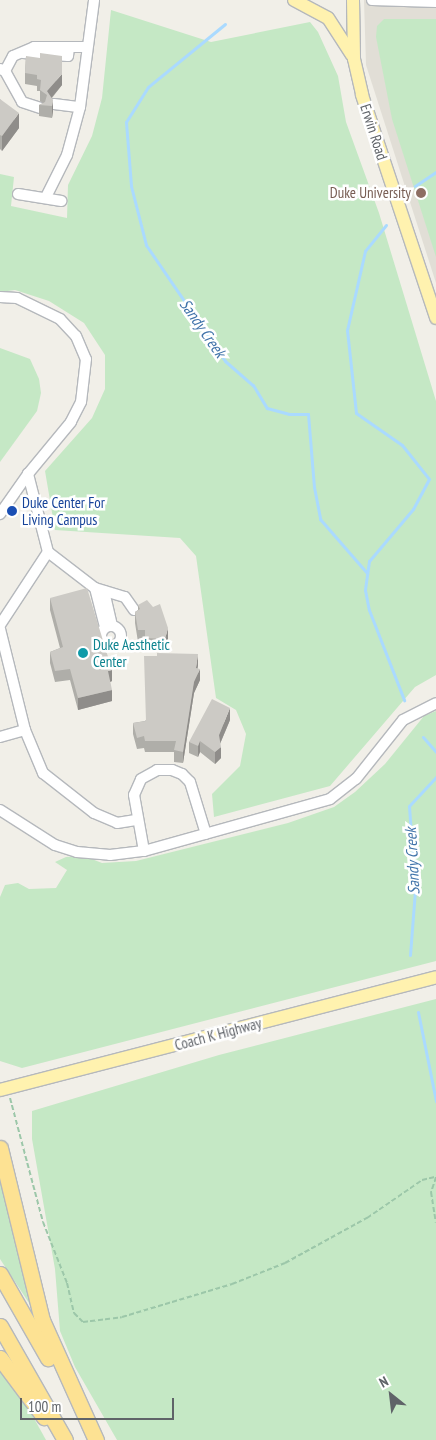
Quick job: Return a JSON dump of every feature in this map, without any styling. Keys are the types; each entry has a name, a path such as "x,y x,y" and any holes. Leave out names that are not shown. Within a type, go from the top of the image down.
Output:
{"highway":[{"path":"0,1148 42,1320 95,1440"},
{"path":"0,1274 95,1440"},
{"path":"0,1326 63,1437"},
{"path":"0,1358 38,1412 63,1437"}],"main road":[{"path":"294,0 328,18 354,59"},
{"name":"Erwin Road","path":"353,0 354,59 362,96 436,318"},
{"name":"Coach K Highway","path":"4,1090 436,977"}],"street":[{"path":"46,197 67,155 79,109 94,0"},
{"path":"372,0 436,2"},
{"path":"40,105 22,102 3,70 13,56 34,47 87,47"},
{"path":"54,106 79,109"},
{"path":"18,194 46,197 61,201"},
{"path":"0,297 24,301 60,319 76,336 86,359 81,402 75,416 28,474 0,514"},
{"path":"28,474 48,552 100,589 125,597 134,610"},
{"path":"0,625 48,552"},
{"path":"100,589 108,626"},
{"path":"0,629 25,730 38,765 50,779 94,812 117,823 136,820"},
{"path":"423,709 436,696"},
{"path":"0,810 55,845 77,852 110,855 144,851 330,799 356,779 403,720 436,703"},
{"path":"0,736 25,730"},
{"path":"144,851 136,820 134,794 141,779 157,770 182,774 190,782 206,834"}],"path":[{"path":"4,1090 43,1222 67,1283 74,1314 83,1322 122,1317 232,1284 285,1263 367,1218 422,1180 436,1176"},
{"path":"436,1176 431,1192 436,1223"}],"shaded area":[{"name":"Duke University","path":"364,0 436,0 436,283 366,65"}],"green space":[{"path":"111,10 211,42 310,22 318,32 338,76 346,122 379,213 436,401 436,675 415,687 330,786 214,817 212,794 240,766 246,734 236,710 216,698 196,556 180,538 55,530 45,471 92,418 105,389 105,355 84,323 49,301 15,290 0,292 0,174 14,177 11,206 67,218 68,185 92,136 102,98"},
{"name":"Duke University","path":"384,19 436,19 436,257 392,119 376,37 377,26"},
{"path":"0,348 30,359 39,379 41,393 37,411 0,462"},
{"path":"436,711 436,961 22,1068 0,1061 0,897 5,885 18,883 29,889 56,888 67,870 55,862 66,857 84,856 102,863 136,861 288,823 334,807 355,792 385,764 424,716"},
{"path":"436,999 436,1440 117,1440 75,1367 60,1331 55,1269 32,1139 32,1111 219,1055"},
{"path":"0,1181 10,1209 31,1306 0,1259"},
{"path":"0,1371 21,1395 46,1440 0,1440"}],"building":[{"path":"40,53 62,56 62,74 47,91 53,100 52,106 39,105 45,102 47,95 40,90 41,80 37,79 37,75 25,73 26,56 40,58"},
{"path":"0,99 19,113 2,136 0,135"},
{"name":"Duke Aesthetic Center","path":"87,588 112,670 108,671 112,690 78,698 70,669 55,671 50,652 63,647 50,598"},
{"path":"147,600 153,607 160,604 168,628 165,639 145,638 145,630 138,630 135,612 140,609 138,605"},
{"path":"157,653 198,654 196,668 200,669 194,682 183,752 174,750 176,741 145,741 144,736 137,738 133,723 146,721 144,656 157,656"},
{"path":"212,699 230,708 219,735 221,747 215,752 200,741 198,746 189,742"}],"waterway":[{"name":"Sandy Creek","path":"225,24 148,87 126,122 131,186 146,245 225,361 253,385 267,408 289,414 308,414 314,487 320,519 367,573"},
{"path":"415,186 436,172"},
{"path":"386,225 365,251 347,330 356,413 402,445 429,479 413,509 369,561 365,590 369,610 404,700"},
{"name":"Sandy Creek","path":"423,737 436,752"},
{"name":"Sandy Creek","path":"410,955 415,890 409,806 436,777"},
{"name":"Sandy Creek","path":"418,1012 436,1101"}],"place":[{"name":"Duke University","path":"421,193"},
{"name":"Duke Center For Living Campus","path":"12,511"},
{"name":"Duke Aesthetic Center","path":"83,653"}]}
